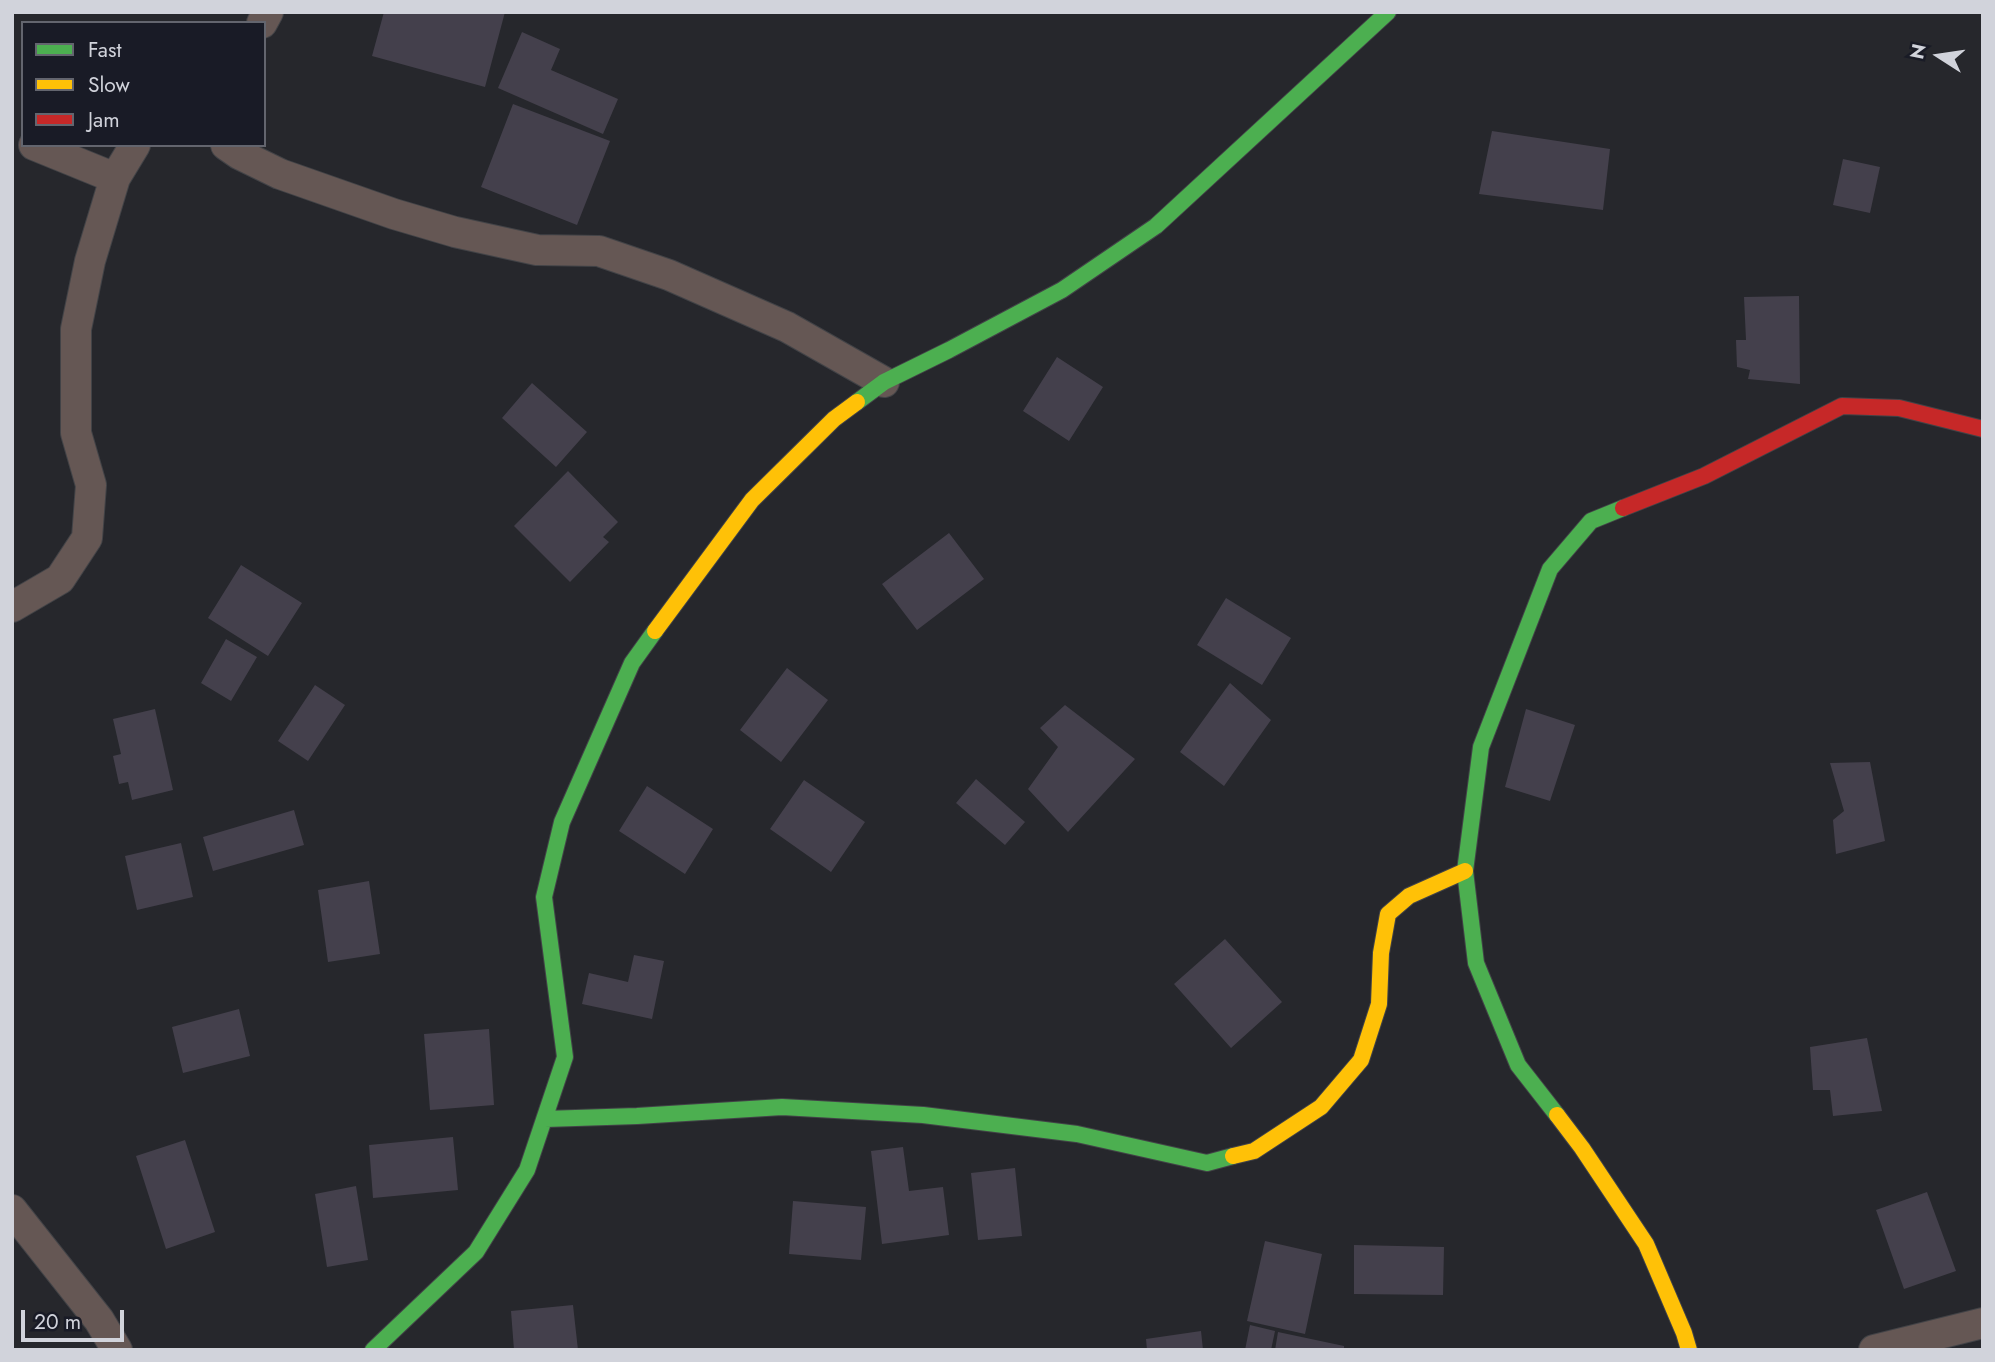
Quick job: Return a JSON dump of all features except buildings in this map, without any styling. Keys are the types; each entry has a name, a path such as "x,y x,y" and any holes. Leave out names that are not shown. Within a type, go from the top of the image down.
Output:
{"street":[{"path":"373,1350 476,1252 527,1170 565,1057 544,897 562,822 632,663 752,500 834,419 884,382 1062,290 1156,226 1388,12"},
{"path":"39,147 115,178"},
{"path":"12,607 60,579 88,538 91,485 76,433 76,329 90,261 115,178 134,147"},
{"path":"229,147 280,174 406,218 537,250 599,251 669,275 786,327 884,382"},
{"path":"1689,1350 1646,1244 1582,1149 1518,1065 1476,963 1465,871 1481,747 1550,569 1591,521 1704,476 1842,406 1899,408 1983,429"},
{"path":"545,1119 782,1107 923,1115 1077,1134 1207,1163 1254,1151 1321,1107 1361,1060 1379,1004 1381,953 1388,914 1409,895 1465,871"},
{"path":"12,1210 99,1320 117,1350"},
{"path":"1874,1350 1983,1323"}],"traffic: fast":[{"path":"857,402 884,382 1062,290 1156,226 1388,12"},
{"path":"1557,1115 1518,1065 1476,963 1465,871 1481,747 1550,569 1591,521 1623,508"},
{"path":"373,1350 476,1252 527,1170 565,1057 544,897 562,822 632,663 655,631"},
{"path":"545,1119 782,1107 923,1115 1077,1134 1207,1163 1233,1156"}],"traffic: slow":[{"path":"655,631 752,500 834,419 857,402"},
{"path":"1233,1156 1254,1151 1321,1107 1361,1060 1379,1004 1381,953 1388,914 1409,896 1465,871"},
{"path":"1557,1115 1646,1244 1689,1350"}],"traffic: jam":[{"path":"1623,508 1704,476 1842,406 1899,408 1983,429"}]}
